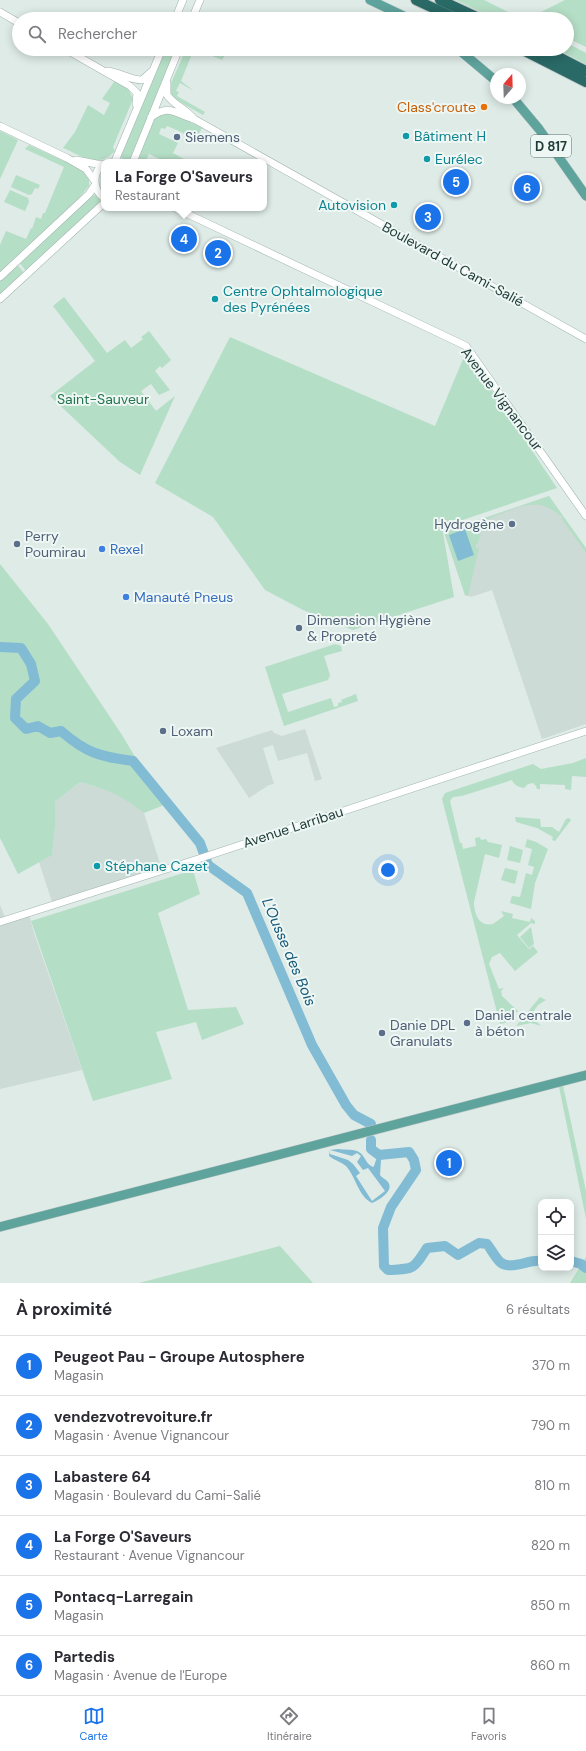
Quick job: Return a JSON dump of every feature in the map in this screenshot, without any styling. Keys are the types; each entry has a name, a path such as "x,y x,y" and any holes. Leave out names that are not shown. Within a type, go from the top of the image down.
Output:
{"highway":[{"path":"416,0 442,12"},
{"path":"440,0 466,12"},
{"path":"535,56 586,82"},
{"path":"557,56 586,71"}],"main road":[{"path":"370,0 395,12"},
{"path":"466,56 490,76"},
{"name":"D 817","path":"518,104 539,129 586,196"},
{"path":"0,1228 586,1075"}],"street":[{"path":"178,12 183,0"},
{"path":"195,12 200,0"},
{"path":"0,12 12,19"},
{"path":"77,56 130,86 137,93 136,111"},
{"path":"112,159 136,111 159,56"},
{"path":"134,159 176,56"},
{"path":"104,71 121,73 132,80 142,80 152,71"},
{"name":"Boulevard du Cami-Salié","path":"168,77 166,95 173,103 187,111 194,119"},
{"name":"Boulevard du Cami-Salié","path":"151,117 160,110 170,109 194,119 265,159"},
{"path":"0,126 67,158 86,169 95,182 97,191 101,195"},
{"path":"67,158 101,162"},
{"name":"Boulevard du Cami-Salié","path":"267,160 586,339"},
{"path":"0,277 88,194 95,182 98,169 101,168"},
{"path":"0,300 101,206"},
{"name":"Avenue Vignancour","path":"181,211 466,346 586,516"},
{"name":"Avenue Larribau","path":"0,922 198,859 586,731"}],"shaded area":[{"path":"549,496 586,550 586,724 542,739 492,590 471,597 465,595 444,532"},
{"path":"305,729 322,779 315,781 307,753 278,761 273,745 263,748 274,784 269,785 249,798 216,748 272,730 274,733 282,736"},
{"path":"80,782 126,798 144,813 162,870 53,905 39,862 52,854 55,827 55,802"},
{"path":"0,905 6,920 29,913 33,930 82,1070 0,1089"}],"green space":[{"path":"456,0 484,0 508,12 481,12"},
{"path":"565,0 586,0 586,47 574,41 574,12 541,12"},
{"path":"574,47 586,53 586,64 571,56 574,56"},
{"path":"162,56 174,56 130,159 123,159 120,156"},
{"path":"183,56 191,56 181,81 194,91 180,83 176,91 179,92 177,96 205,112 203,115 176,100 170,93 171,83"},
{"path":"213,56 224,56 222,60"},
{"path":"116,79 129,90 133,99 113,147 115,151 106,158 94,160 82,157 63,148 75,132 88,105 104,115 110,103 102,99"},
{"path":"170,111 202,128 196,140 167,126 165,129 161,128 159,134 178,143 173,153 184,159 160,159 149,154 146,159 137,159 154,117"},
{"path":"0,131 18,140 0,179"},
{"path":"29,145 82,169 89,179 89,186 78,199 0,273 0,245 6,231 26,239 31,228 32,229 36,217 41,219 43,213 45,213 64,167 25,149"},
{"path":"16,175 40,185 38,189 35,188 32,194 29,195 11,187"},
{"path":"10,190 28,198 29,202 25,211 4,202"},
{"path":"92,194 98,196 100,202 26,271 19,262"},
{"path":"17,264 24,273 0,296 0,280"},
{"name":"Saint-Sauveur","path":"64,297 107,353 125,340 131,348 143,339 141,337 149,331 171,360 162,368 160,366 155,371 170,390 159,395 151,384 141,391 156,411 175,396 140,475 120,462 50,396 95,361 53,306"},
{"path":"230,337 435,426 466,352 557,488 442,527 454,597 353,630 303,610 265,590 213,517 155,483"},
{"path":"549,496 586,548 586,553 561,518 563,517 561,515 560,516 551,509 543,506 526,505 517,508 490,518 484,522 478,543 476,544 476,548 479,548 468,596 465,595 444,532"},
{"path":"0,564 48,624 122,735 164,805 144,813 129,802 114,794 98,787 80,782 55,802 55,827 52,855 18,874 0,838"},
{"path":"335,644 341,646 342,651 324,656 330,675 328,680 282,694 288,712 331,698 334,707 338,706 338,703 342,702 341,700 356,694 358,701 284,726 265,667"},
{"path":"586,758 586,777 572,776 571,790 565,789 565,785 540,784 540,789 537,789 533,783 528,784 524,788 516,786 512,780 462,796 453,797 450,801 460,843 462,843 463,849 476,846 475,838 480,837 481,840 486,839 488,842 502,845 499,858 485,854 474,902 478,919 484,924 493,924 504,916 501,911 513,914 512,918 530,922 531,918 535,921 535,924 531,923 517,935 529,949 533,946 538,952 515,971 500,953 492,957 489,964 499,989 504,988 501,991 502,996 518,1011 505,1023 500,1024 442,799 445,793 533,764 541,769 573,763"},
{"path":"515,817 540,819 541,827 552,827 559,832 566,819 569,818 571,820 555,841 552,840 553,837 537,828 516,822"},
{"path":"527,839 548,849 535,883 531,909 510,903 512,896 520,897 526,873 532,875 534,867 528,865 532,849 525,847"},
{"path":"510,846 523,850 520,863 507,860"},
{"path":"505,868 518,871 515,884 501,880"},
{"path":"193,870 200,894 158,913 188,1010 236,1007 244,1024 202,1040 196,1022 156,1032 172,1079 93,1101 31,921"},
{"path":"531,927 534,944 529,948 520,937"},
{"path":"540,997 546,1000 538,1005 533,1012 535,1020 541,1026 531,1023 516,1026"},
{"path":"562,1081 586,1191 586,1219 558,1082"},
{"path":"280,1246 313,1283 139,1283"},
{"path":"586,1257 586,1283 570,1283"}],"water":[{"path":"465,529 474,555 458,561 449,535"},
{"path":"338,1149 360,1152 368,1164 373,1167 377,1157 379,1157 381,1160 380,1175 389,1184 386,1194 379,1200 372,1203 367,1200 363,1196 346,1166 329,1156 330,1150"}],"pier":[{"path":"330,1150 352,1156 357,1153 361,1156 357,1162 363,1170 368,1168 385,1191 372,1201 356,1176 360,1173 353,1164 348,1160 330,1154"}],"waterway":[{"name":"L'Ousse des Bois","path":"0,647 21,648 31,664 35,681 16,699 15,718 26,729 38,726 50,733 61,731 78,744 94,753 112,758 133,761 200,843 208,865 247,893 312,1045 346,1105 354,1115 371,1124"},
{"name":"L'Ousse des Bois","path":"371,1140 371,1149 379,1155 409,1152 414,1160 416,1170 391,1207 383,1228 384,1266 388,1270 412,1267 419,1261 427,1248 445,1246 458,1255 479,1243 487,1244 498,1260 504,1264 514,1265 538,1261"},
{"name":"L'Ousse des Bois","path":"574,1262 581,1264 586,1268"}],"place":[{"name":"Class'croute","path":"484,107"},
{"name":"Bâtiment H","path":"406,136"},
{"name":"Siemens","path":"177,137"},
{"name":"Eurélec","path":"427,159"},
{"name":"Pontacq-Larregain","path":"456,182"},
{"name":"Partedis","path":"527,188"},
{"name":"Autovision","path":"394,205"},
{"name":"Labastere 64","path":"428,217"},
{"name":"La Forge O'Saveurs","path":"184,239"},
{"name":"vendezvotrevoiture.fr","path":"218,253"},
{"name":"Centre Ophtalmologique des Pyrénées","path":"215,299"},
{"name":"Hydrogène","path":"512,524"},
{"name":"Perry Poumirau","path":"17,544"},
{"name":"Rexel","path":"102,549"},
{"name":"Manauté Pneus","path":"126,597"},
{"name":"Dimension Hygiène & Propreté","path":"299,628"},
{"name":"Loxam","path":"163,731"},
{"name":"Stéphane Cazet","path":"97,866"},
{"name":"Daniel centrale à béton","path":"467,1023"},
{"name":"Danie DPL Granulats","path":"382,1033"},
{"name":"Peugeot Pau - Groupe Autosphere","path":"449,1163"}]}
